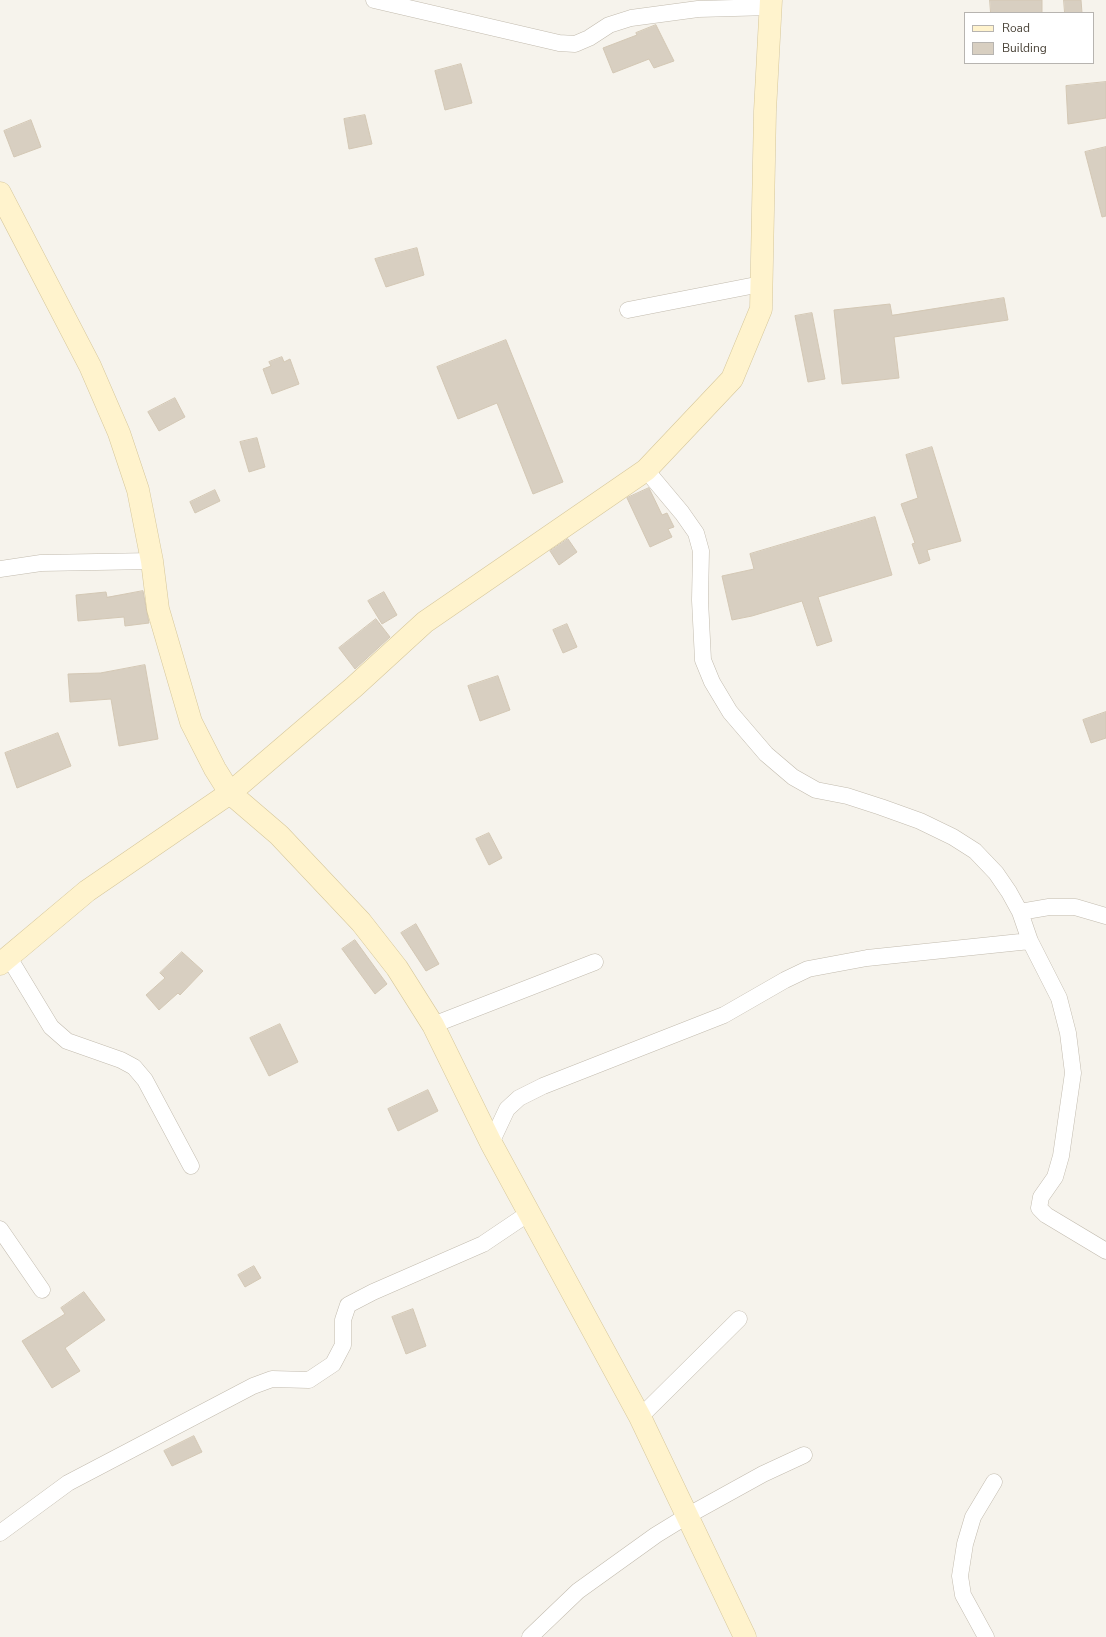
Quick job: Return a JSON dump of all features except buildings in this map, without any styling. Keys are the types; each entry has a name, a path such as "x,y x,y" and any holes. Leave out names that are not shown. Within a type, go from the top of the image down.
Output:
{"street":[{"path":"191,1166 145,1080 134,1067 121,1060 67,1042 51,1028 4,960 87,891 230,793 354,687 425,622 646,470 732,379 761,309 765,111 771,4 698,9 631,18 608,25 589,38 576,44 559,44 374,0"},
{"path":"0,193 90,366 119,433 138,490 152,561 158,609 191,722 215,769 230,793 279,835 361,922 398,968 433,1025 491,1142 640,1417 745,1637"},
{"path":"628,310 761,284"},
{"path":"646,470 682,512 696,533 701,551 700,600 703,660 712,682 730,712 766,754 793,777 816,790 848,796 920,821 953,837 975,852 1009,892 1020,912 1030,941 1059,998 1068,1033 1073,1073 1061,1156 1055,1177 1041,1197 1039,1208 1046,1216 1106,1251"},
{"path":"0,569 41,563 152,561"},
{"path":"1020,912 1049,907 1075,907 1106,916"},
{"path":"491,1142 507,1109 519,1098 543,1086 724,1015 785,980 808,969 867,958 1030,941"},
{"path":"433,1025 595,962"},
{"path":"0,1533 68,1483 253,1386 272,1379 309,1380 333,1364 343,1345 343,1320 348,1305 373,1292 483,1244 529,1213"},
{"path":"0,1229 42,1290"},
{"path":"640,1417 738,1319"},
{"path":"530,1637 578,1591 656,1535 763,1474 804,1455"},
{"path":"986,1637 963,1595 960,1576 964,1544 972,1517 994,1482"}]}
